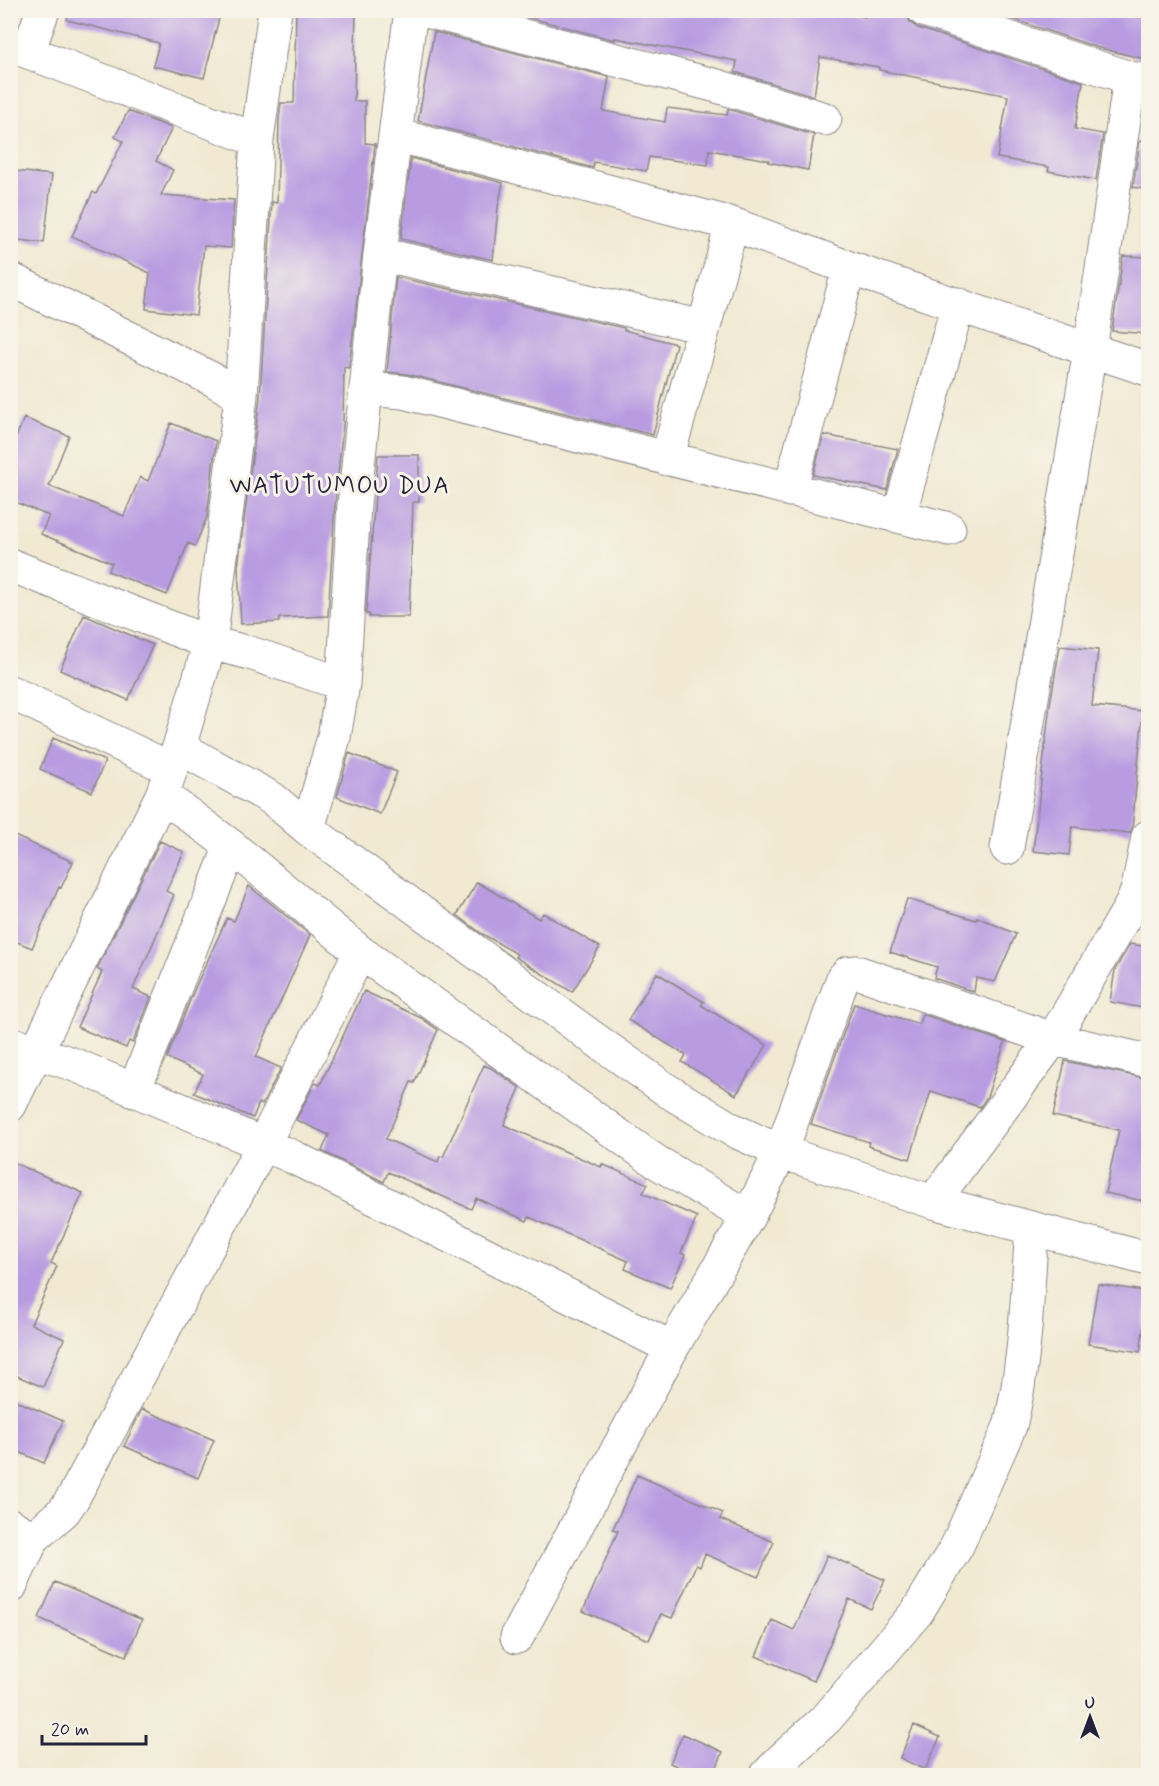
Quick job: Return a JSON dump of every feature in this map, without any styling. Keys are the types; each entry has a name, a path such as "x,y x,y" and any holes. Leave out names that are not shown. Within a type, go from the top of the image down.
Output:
{"street":[{"path":"43,10 19,49 257,140"},
{"path":"10,1105 23,1048 171,770 210,644 241,396 257,140 275,10"},
{"path":"308,829 334,737 343,684 354,505 380,254 411,10"},
{"path":"423,10 717,86 825,118"},
{"path":"924,10 1139,79 1089,350 1007,848"},
{"path":"396,135 732,224 849,268 1149,369"},
{"path":"667,459 732,224"},
{"path":"380,254 704,327"},
{"path":"790,490 849,268"},
{"path":"10,279 214,380 241,396"},
{"path":"899,516 958,304"},
{"path":"366,389 403,392 949,529"},
{"path":"10,565 210,644 250,653 343,684"},
{"path":"10,692 171,770 273,799 308,829 589,1035 668,1090 731,1129 781,1152 933,1202 1149,1259"},
{"path":"171,770 231,846 360,952 655,1161 748,1217"},
{"path":"933,1202 1053,1039 1133,902 1149,837"},
{"path":"134,1091 231,846"},
{"path":"10,1587 22,1531 64,1511 73,1498 264,1145 360,952"},
{"path":"517,1637 672,1348 748,1217 781,1152 843,978 848,973 856,972 1053,1039 1149,1061"},
{"path":"23,1048 75,1065 293,1156 672,1348"},
{"path":"766,1776 827,1719 917,1612 957,1546 1010,1426 1021,1370 1032,1228"}],"building":[{"path":"69,10 221,10 204,78 153,66 159,43 67,20"},
{"path":"296,10 356,10 354,101 365,101 365,143 375,144 349,368 344,367 343,425 328,616 279,618 279,622 241,624 238,567 260,397 272,202 277,203 281,103 294,103"},
{"path":"500,10 828,10 865,17 866,10 906,10 910,22 918,28 1083,82 1075,129 1103,134 1096,180 1048,171 1049,167 997,158 1008,96 879,70 879,67 820,57 814,96 735,72 737,61 615,38 615,40"},
{"path":"985,10 1116,10 1149,18 1149,60 1099,48"},
{"path":"434,32 609,77 603,111 665,122 667,108 727,115 728,109 814,135 808,170 768,162 769,160 709,150 708,165 649,157 646,171 594,162 593,168 418,121"},
{"path":"128,111 172,128 156,161 173,170 161,195 234,200 231,248 204,246 196,315 146,309 150,273 72,236 93,192 96,194 123,141 115,137"},
{"path":"1140,140 1149,142 1149,190 1133,187"},
{"path":"411,158 503,183 498,207 493,260 401,239"},
{"path":"15,171 52,175 44,243 10,239 10,210"},
{"path":"1123,256 1149,257 1149,334 1112,331"},
{"path":"396,277 624,328 624,330 676,344 653,435 407,374 387,372"},
{"path":"24,418 69,436 49,486 124,516 140,477 148,481 171,423 216,441 207,517 195,546 188,543 167,595 108,571 112,563 41,534 49,516 10,500 10,452"},
{"path":"824,435 898,449 887,490 813,475"},
{"path":"378,455 419,455 419,502 413,502 409,617 369,617 369,614 366,614"},
{"path":"84,615 153,645 128,700 60,670"},
{"path":"1060,646 1098,650 1092,706 1143,711 1130,833 1072,827 1069,855 1033,851 1050,704"},
{"path":"53,738 105,761 92,792 40,769"},
{"path":"349,753 397,772 380,814 337,797"},
{"path":"10,834 73,862 61,888 59,887 32,948 10,939"},
{"path":"160,841 184,852 166,891 174,895 133,989 151,997 133,1043 129,1041 126,1048 77,1027 102,972 97,969"},
{"path":"477,882 539,919 543,913 600,947 572,992 515,957 517,954 481,933 457,915"},
{"path":"249,886 310,935 256,1057 281,1068 262,1105 259,1103 253,1118 194,1093 203,1074 167,1058 195,988 227,918 234,921"},
{"path":"907,899 976,920 977,917 1016,934 995,982 976,978 974,992 934,978 937,967 890,952"},
{"path":"1130,944 1149,947 1149,1009 1110,1002 1115,970"},
{"path":"657,973 704,1002 701,1005 767,1045 736,1095 682,1062 686,1055 628,1020"},
{"path":"364,991 421,1018 438,1030 414,1083 411,1082 386,1139 438,1162 440,1156 443,1157 484,1065 491,1068 520,1088 504,1125 601,1167 602,1164 648,1184 643,1193 697,1217 681,1253 685,1255 670,1288 625,1269 628,1261 529,1217 527,1221 476,1198 471,1209 388,1172 384,1182 322,1151 329,1135 296,1120 315,1083 320,1085"},
{"path":"854,1004 919,1024 922,1014 1005,1042 987,1097 980,1107 931,1091 910,1159 868,1146 869,1142 811,1124"},
{"path":"1065,1061 1149,1079 1149,1202 1105,1193 1119,1130 1053,1116"},
{"path":"10,1161 83,1193 51,1263 57,1266 31,1324 64,1339 43,1387 10,1373"},
{"path":"1098,1284 1149,1292 1140,1352 1088,1344"},
{"path":"10,1398 63,1421 44,1463 10,1448"},
{"path":"142,1409 214,1440 198,1478 124,1446"},
{"path":"637,1475 723,1513 720,1519 774,1542 758,1577 705,1554 700,1567 696,1565 672,1618 661,1614 649,1640 583,1611 618,1531 613,1529"},
{"path":"827,1555 885,1580 871,1609 849,1599 814,1681 756,1656 772,1620 794,1630"},
{"path":"55,1582 142,1620 126,1656 39,1618"},
{"path":"914,1725 940,1737 925,1770 900,1758"},
{"path":"683,1734 723,1752 713,1776 699,1776 670,1763"}],"district":[{"name":"WATUTUMOU DUA","path":"340,485"}]}
